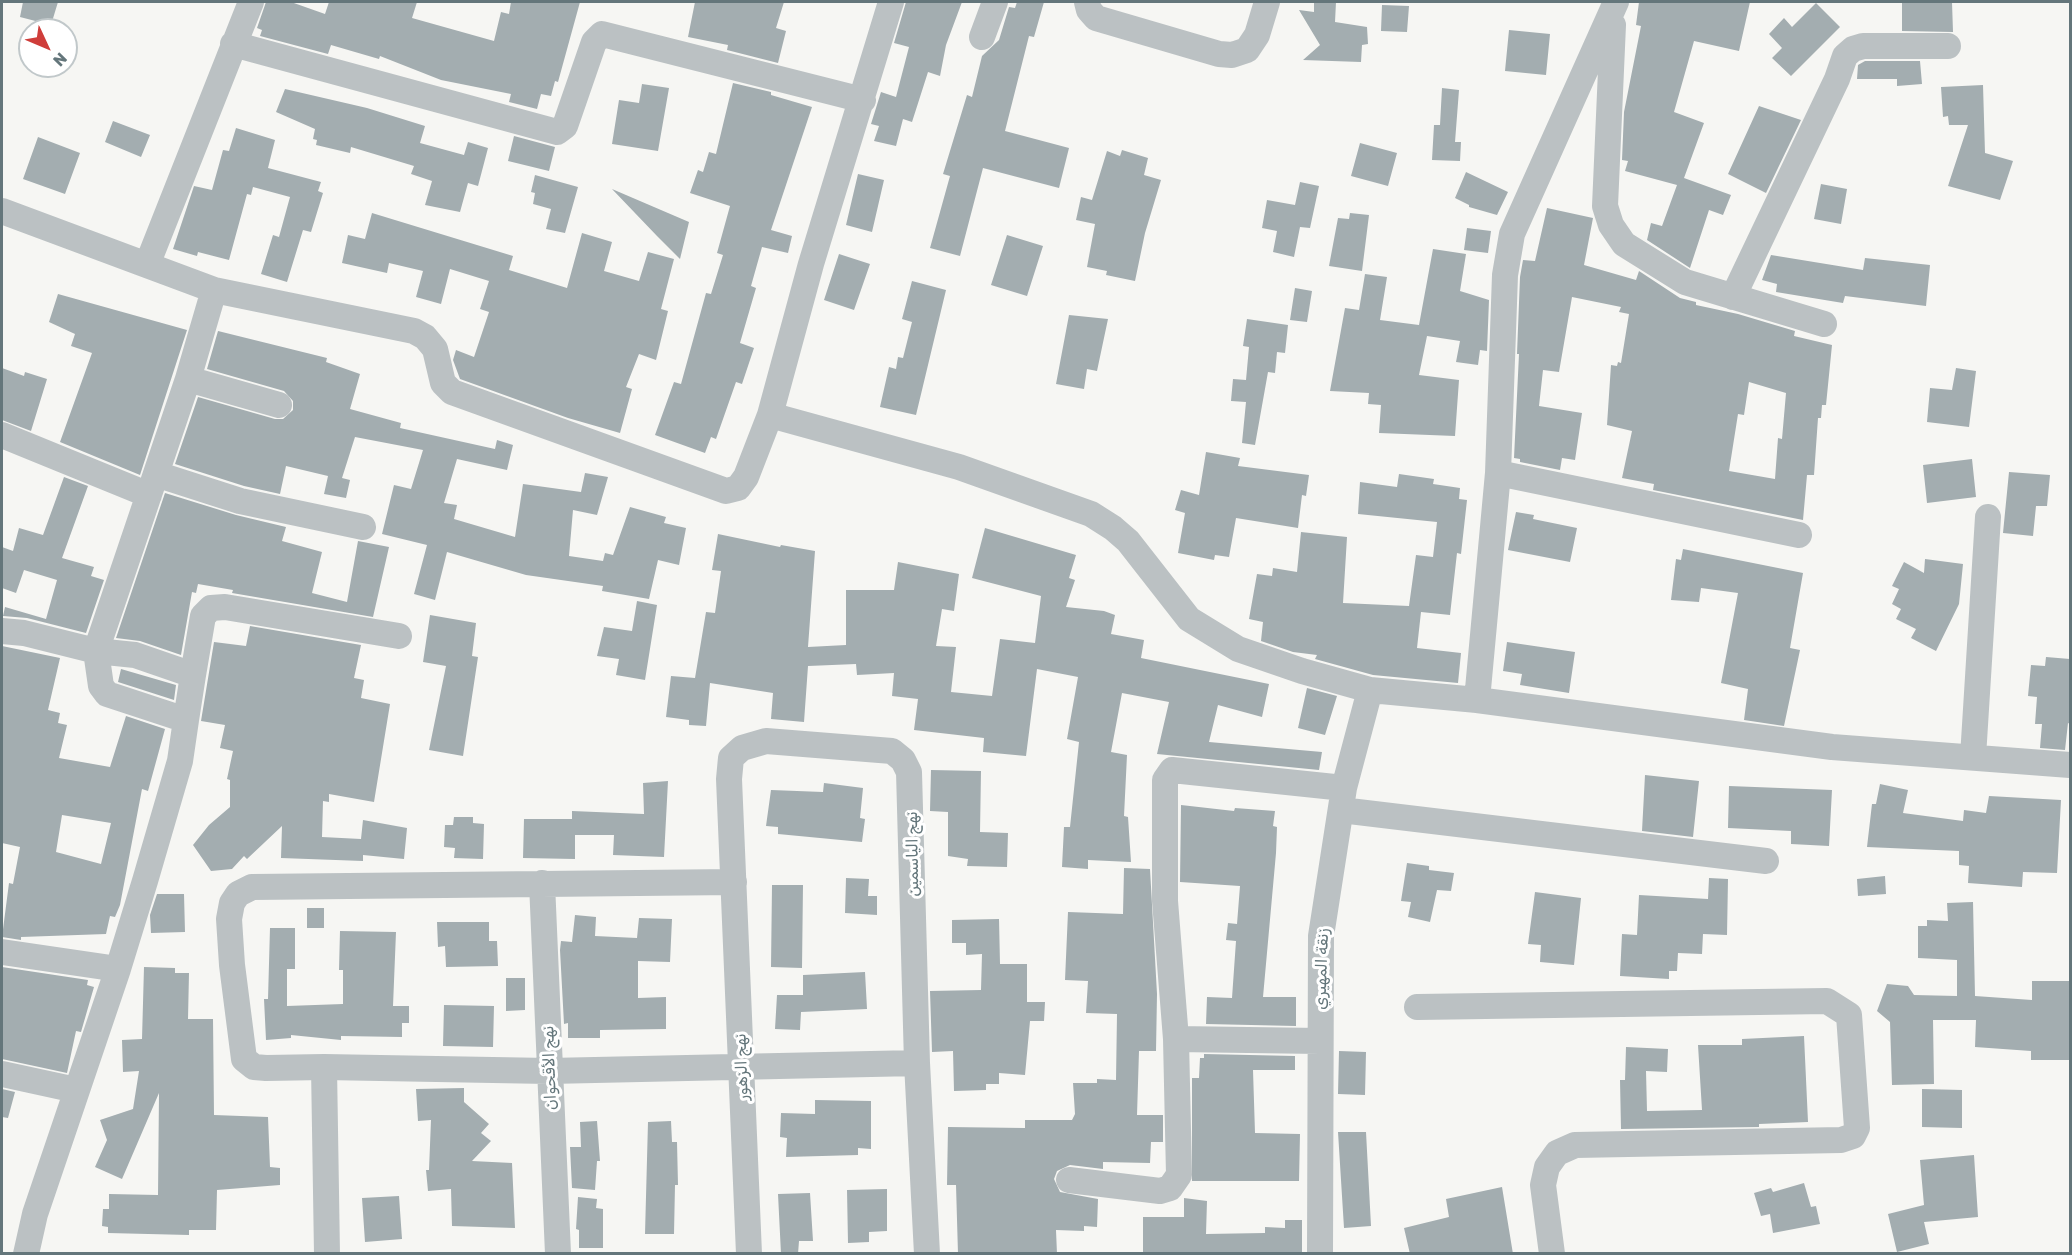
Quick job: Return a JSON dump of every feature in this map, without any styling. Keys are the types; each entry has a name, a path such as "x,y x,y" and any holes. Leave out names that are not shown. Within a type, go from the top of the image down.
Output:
{"street":[{"path":"147,265 251,2"},
{"path":"2,211 214,290 414,331 425,337 435,349 442,383 452,392 726,491 738,488 746,477 770,416 811,264 863,100 891,2"},
{"path":"982,37 995,2"},
{"path":"1087,2 1089,10 1096,18 1219,54 1232,55 1247,50 1267,2"},
{"path":"1615,6 1605,206 1611,225 1624,244 1685,282 1824,324"},
{"path":"1477,700 1498,473 1505,274 1512,234 1615,6"},
{"path":"233,44 557,132 565,126 594,42 602,34 863,100"},
{"path":"1733,297 1838,79 1845,56 1853,49 1863,46 1948,46"},
{"path":"186,720 156,713 107,694 101,686 96,651 113,593 188,379 214,290"},
{"path":"188,379 279,405"},
{"path":"770,416 958,467 1091,514 1128,541 1189,619 1238,649 1370,690 1477,700 1832,747 2070,765"},
{"path":"2,435 152,485 363,527"},
{"path":"1498,473 1799,536"},
{"path":"1973,757 1988,516"},
{"path":"26,1254 34,1214 118,969 180,761 203,616 211,608 225,606 399,636"},
{"path":"2,631 24,633 96,651 135,655 193,675"},
{"name":"زنقة المهيري","path":"1320,1254 1321,936 1343,799 1370,690"},
{"name":"نهج الياسمين","path":"734,882 729,779 731,758 742,748 766,741 892,751 903,760 909,772 912,800 917,1063 927,1254"},
{"path":"1069,1180 1160,1191 1170,1188 1176,1181 1180,1156 1176,1039 1165,902 1165,780 1172,770 1343,799 1766,861"},
{"path":"734,882 252,887 238,894 232,903 229,919 233,975 244,1059 254,1067 266,1068 549,1071 742,1065 917,1063"},
{"name":"نهج الزهور","path":"734,882 749,1254"},
{"name":"نهج الأقحوان","path":"542,883 558,1254"},
{"path":"2,952 118,969"},
{"path":"1417,1007 1827,1001 1849,1015 1857,1128 1853,1136 1841,1140 1575,1145 1557,1153 1547,1167 1543,1185 1552,1254"},
{"path":"1176,1039 1320,1041"},
{"path":"324,1067 327,1254"},
{"path":"2,1074 76,1090"}],"building":[{"path":"23,2 58,2 53,18 20,17"},
{"path":"266,2 291,2 325,14 329,2 417,2 412,18 494,41 501,12 509,14 511,2 580,2 558,82 555,81 551,96 541,94 537,109 509,102 511,94 441,80 380,56 379,59 331,45 328,54 260,36 262,30 257,28"},
{"path":"695,2 784,2 776,28 786,31 778,63 727,50 728,45 688,37"},
{"path":"906,2 962,2 946,45 940,76 928,72 912,122 903,119 896,146 874,141 879,126 871,124 881,92 896,97 909,47 894,43"},
{"path":"1017,2 1044,2 1034,37 1029,36 1005,131 1069,148 1059,188 983,168 960,256 930,248 950,176 943,174 967,95 972,97 982,56 999,40 1009,7 1015,8"},
{"path":"1314,2 1336,2 1335,22 1367,27 1368,44 1362,45 1361,62 1303,60 1320,45 1299,10 1314,12"},
{"path":"1639,2 1750,2 1739,51 1694,41 1674,112 1704,123 1684,178 1731,195 1723,215 1709,210 1690,268 1647,240 1651,223 1662,226 1677,185 1625,171 1628,161 1622,160 1624,112 1641,26 1636,25"},
{"path":"1902,2 1952,2 1953,32 1902,31"},
{"path":"1816,3 1840,27 1791,76 1772,58 1782,48 1769,34 1784,18 1792,27"},
{"path":"1382,5 1409,6 1407,32 1381,31"},
{"path":"1509,30 1550,34 1546,75 1505,71"},
{"path":"1865,61 1920,61 1922,84 1897,86 1897,79 1857,79 1858,65"},
{"path":"733,83 771,92 771,95 812,107 771,230 792,236 788,253 762,247 751,286 756,288 740,343 754,348 742,384 736,382 716,439 711,437 705,453 655,435 674,382 681,384 706,293 711,294 723,255 717,253 730,206 690,193 698,170 703,172 709,152 716,154"},
{"path":"642,84 669,88 658,151 612,144 619,100 639,103"},
{"path":"1983,85 1985,153 2013,161 2000,200 1948,186 1968,125 1949,125 1948,116 1943,117 1941,87"},
{"path":"1442,88 1459,90 1455,142 1461,142 1460,161 1432,160 1434,125 1440,125"},
{"path":"285,89 367,108 425,126 420,143 464,155 468,142 488,148 478,186 468,183 460,212 425,205 432,181 411,174 414,166 351,147 350,153 316,145 317,140 313,139 315,129 276,112"},
{"path":"1759,106 1801,120 1766,193 1728,174"},
{"path":"113,121 150,135 141,157 105,142"},
{"path":"236,128 275,140 268,168 321,182 318,191 323,193 311,232 303,230 287,282 261,274 273,235 279,237 290,197 253,187 251,195 247,194 229,260 198,252 197,256 173,249 194,186 212,190 223,150 229,151"},
{"path":"514,136 555,147 549,171 508,161"},
{"path":"38,137 80,153 65,194 23,179"},
{"path":"1360,143 1397,153 1388,186 1351,176"},
{"path":"1122,150 1148,158 1144,175 1161,180 1145,233 1135,281 1106,275 1107,271 1087,267 1095,224 1076,220 1081,197 1092,200 1107,151 1120,156"},
{"path":"1466,172 1508,192 1497,215 1469,207 1455,198"},
{"path":"858,174 884,180 872,232 846,225"},
{"path":"535,175 578,187 565,233 546,229 551,209 533,204 535,193 531,192"},
{"path":"1300,182 1319,186 1310,228 1300,227 1294,257 1273,252 1277,231 1262,228 1267,200 1295,205"},
{"path":"1821,184 1847,189 1841,224 1814,219"},
{"path":"612,189 689,222 680,259 657,236"},
{"path":"1547,208 1593,218 1584,265 1636,280 1639,271 1680,298 1696,302 1696,305 1738,314 1795,331 1794,336 1832,345 1826,405 1822,405 1821,418 1818,418 1814,475 1807,475 1803,520 1653,490 1654,484 1622,478 1632,431 1607,425 1611,365 1617,366 1618,362 1621,363 1629,314 1619,312 1621,307 1572,297 1559,372 1543,370 1539,406 1582,413 1575,460 1562,458 1560,470 1520,462 1520,459 1514,458 1520,277 1523,260 1535,261","holes":["1749,382 1786,393 1782,439 1778,438 1775,479 1729,471 1738,414 1744,415"]},
{"path":"372,213 513,256 509,270 567,288 582,233 612,242 604,271 639,281 648,252 674,259 661,309 668,311 656,360 639,354 626,387 632,389 620,433 568,418 460,379 453,360 456,350 474,357 489,312 480,309 489,281 450,269 441,304 416,297 423,271 389,263 387,273 342,263 348,235 365,239"},
{"path":"1350,213 1369,215 1362,271 1329,266 1338,218 1349,219"},
{"path":"1467,228 1491,231 1488,253 1464,250"},
{"path":"1007,235 1043,246 1027,296 991,285"},
{"path":"1433,249 1466,254 1460,291 1489,300 1487,351 1480,350 1478,365 1456,362 1460,341 1427,336 1419,375 1459,380 1455,436 1379,433 1381,405 1368,404 1369,393 1330,391 1345,308 1359,310 1365,274 1387,277 1380,320 1419,325"},
{"path":"839,254 870,264 854,310 824,300"},
{"path":"1771,255 1863,270 1865,258 1930,265 1926,306 1845,296 1843,303 1776,292 1777,284 1762,280"},
{"path":"912,281 946,290 916,415 880,407 889,367 896,369 898,357 903,358 912,322 902,319"},
{"path":"1295,288 1312,291 1307,322 1290,320"},
{"path":"58,294 187,330 140,475 60,442 92,353 71,346 75,334 49,322"},
{"path":"1069,315 1108,319 1097,371 1087,369 1084,389 1056,384"},
{"path":"1247,319 1288,325 1285,353 1277,352 1275,373 1268,372 1255,445 1242,443 1246,402 1231,401 1233,379 1246,380 1249,347 1243,346"},
{"path":"218,331 327,358 326,362 360,374 350,409 401,423 400,428 495,449 497,440 513,445 507,470 457,459 444,503 457,505 454,519 515,537 523,484 581,492 585,473 608,477 597,515 573,510 569,556 603,561 605,553 613,555 630,507 666,517 664,523 686,528 679,565 658,560 649,599 602,591 603,586 526,575 447,552 435,600 414,594 427,545 382,534 394,485 411,489 423,450 355,437 342,478 350,480 346,498 324,494 328,476 286,466 280,494 244,486 175,464 198,397 275,419 283,419 293,410 293,401 284,391 207,369"},
{"path":"2,368 24,376 25,372 47,379 31,431 2,420"},
{"path":"1956,368 1976,371 1969,427 1927,422 1930,388 1952,390"},
{"path":"1206,452 1240,458 1238,466 1309,475 1306,496 1302,495 1298,528 1236,518 1229,557 1215,555 1214,560 1178,553 1185,513 1175,510 1181,490 1199,495"},
{"path":"1972,459 1976,497 1927,503 1923,465"},
{"path":"2009,472 2050,475 2047,506 2036,506 2033,536 2003,533"},
{"path":"1399,474 1434,479 1433,484 1460,488 1459,499 1467,500 1461,554 1457,553 1450,615 1421,612 1417,648 1461,653 1458,683 1373,675 1315,659 1317,655 1293,652 1261,641 1263,622 1249,619 1257,574 1272,576 1273,568 1297,572 1301,532 1347,537 1343,603 1409,606 1416,555 1433,557 1437,522 1358,514 1360,482 1397,487"},
{"path":"64,477 88,486 62,558 94,567 91,576 104,580 86,633 27,618 3,616 5,607 46,619 57,580 24,570 16,593 2,588 2,547 13,551 19,528 43,535"},
{"path":"165,493 236,515 286,527 282,541 322,552 312,593 347,602 358,541 389,547 373,617 232,593 233,590 198,584 196,593 192,592 181,655 140,641 116,638"},
{"path":"1516,512 1534,515 1533,519 1577,528 1570,562 1508,550"},
{"path":"985,528 1076,555 1069,578 1075,580 1066,607 1104,611 1115,615 1111,634 1144,640 1141,658 1269,684 1262,717 1218,705 1209,742 1322,752 1319,770 1157,754 1169,702 1122,693 1111,752 1127,755 1124,816 1128,817 1131,862 1088,860 1088,869 1062,867 1064,827 1070,827 1079,742 1067,739 1078,677 1037,669 1026,756 983,752 984,738 914,730 918,699 892,696 894,673 857,675 856,664 808,666 804,722 771,719 773,693 710,683 706,726 689,725 689,720 666,717 671,676 695,678 706,612 715,613 721,571 712,570 718,534 780,547 781,545 815,551 808,647 846,645 846,590 894,590 898,562 959,574 954,611 942,609 936,646 956,647 951,692 992,696 1000,639 1035,643 1041,596 972,578"},
{"path":"1683,549 1803,573 1790,648 1800,650 1784,726 1744,720 1748,689 1721,683 1738,593 1701,588 1699,602 1671,600 1676,559 1681,560"},
{"path":"1925,559 1963,564 1959,604 1936,651 1911,638 1916,629 1896,619 1901,609 1892,604 1899,589 1892,586 1904,562 1924,573"},
{"path":"637,601 657,605 645,680 616,675 619,659 597,656 604,627 632,631"},
{"path":"430,615 476,623 472,656 478,657 463,756 429,750 446,666 423,662"},
{"path":"250,626 361,645 354,678 364,680 361,698 390,704 374,802 329,794 329,802 323,801 322,837 361,839 363,820 407,828 404,859 363,855 363,861 281,858 282,826 247,859 244,856 232,869 211,871 193,845 209,825 230,807 230,780 227,779 233,751 220,748 225,725 201,721 214,642 246,646"},
{"path":"1507,642 1575,652 1569,693 1520,685 1522,674 1503,671"},
{"path":"2,646 60,658 48,710 60,713 58,723 67,725 59,758 110,767 126,716 165,729 148,791 142,789 120,905 115,917 110,916 106,934 21,937 21,940 2,937 9,883 13,884 20,847 2,843","holes":["62,815 111,823 101,864 56,852"]},
{"path":"2046,657 2070,659 2070,724 2068,723 2065,750 2040,748 2042,724 2035,724 2037,697 2028,696 2031,665 2045,666"},
{"path":"121,669 176,685 174,700 118,682"},
{"path":"1307,688 1337,696 1325,735 1298,728"},
{"path":"931,770 981,771 980,832 1008,833 1007,867 967,866 968,859 948,856 948,812 930,811"},
{"path":"1645,775 1699,781 1693,837 1642,831"},
{"path":"668,781 664,857 613,855 614,835 575,835 575,859 523,858 524,819 572,819 572,811 644,814 643,783"},
{"path":"824,783 863,788 860,818 865,819 862,842 778,834 778,827 766,826 771,790 823,792"},
{"path":"1880,784 1908,790 1903,813 1963,821 1964,810 1986,813 1989,796 2061,800 2057,873 2023,872 2022,887 1968,883 1969,866 1959,865 1959,851 1867,847 1872,804 1876,804"},
{"path":"1729,786 1832,790 1829,846 1791,844 1791,831 1728,828"},
{"path":"1181,805 1234,811 1235,808 1275,811 1273,826 1277,827 1276,853 1263,997 1296,997 1296,1026 1206,1024 1207,997 1232,998 1236,941 1226,940 1228,923 1237,924 1240,886 1180,882"},
{"path":"454,817 473,817 473,823 484,824 483,859 454,858 455,848 444,847 445,825 453,825"},
{"path":"1407,863 1429,866 1429,870 1454,873 1451,891 1437,890 1430,922 1408,917 1411,902 1401,901"},
{"path":"1124,868 1150,869 1157,994 1156,1051 1139,1051 1137,1115 1163,1115 1163,1142 1151,1142 1150,1163 1103,1162 1103,1169 1070,1165 1057,1171 1054,1179 1060,1192 1098,1199 1097,1227 1084,1226 1084,1231 1056,1230 1057,1254 958,1254 956,1185 947,1185 948,1127 1025,1128 1025,1120 1072,1120 1075,1114 1073,1083 1097,1083 1097,1079 1116,1080 1117,1014 1086,1013 1088,981 1065,980 1068,912 1123,914"},
{"path":"1885,876 1886,894 1858,896 1857,879"},
{"path":"846,878 869,879 868,896 877,896 877,915 845,913"},
{"path":"1709,878 1728,879 1727,935 1703,934 1702,954 1678,953 1677,971 1669,971 1669,979 1620,976 1622,934 1637,935 1639,895 1708,899"},
{"path":"772,885 803,885 802,968 771,967"},
{"path":"1535,892 1581,898 1574,965 1540,962 1541,945 1528,944"},
{"path":"157,894 184,894 185,932 151,933 150,915"},
{"path":"1973,902 1975,996 2032,1000 2032,981 2070,981 2070,1060 2031,1060 2031,1051 1975,1047 1976,1020 1933,1020 1934,1084 1892,1085 1890,1022 1877,1011 1887,984 1908,986 1914,995 1957,996 1957,960 1918,958 1918,926 1927,926 1927,920 1948,921 1947,903"},
{"path":"307,908 324,908 324,928 307,928"},
{"path":"575,915 596,917 595,936 637,938 639,918 672,919 670,962 638,961 638,998 666,997 666,1029 600,1030 600,1038 568,1038 568,1023 564,1024 560,950 561,941 572,942"},
{"path":"999,919 1000,964 1027,964 1027,1002 1045,1002 1044,1021 1030,1021 1025,1075 999,1073 999,1084 986,1084 986,1090 954,1091 953,1051 932,1052 930,991 981,990 982,954 966,955 966,943 952,943 952,920"},
{"path":"437,922 489,922 489,941 497,941 498,966 446,967 445,946 438,947"},
{"path":"270,928 295,928 295,969 287,969 287,1006 343,1004 343,970 339,970 340,931 396,932 393,1006 409,1006 409,1023 402,1023 402,1037 341,1036 341,1040 291,1035 291,1038 266,1040 264,999 268,999"},
{"path":"2,967 88,980 87,985 94,987 81,1032 76,1031 67,1073 2,1059"},
{"path":"144,967 175,968 175,973 189,973 188,1019 213,1019 214,1115 268,1117 270,1167 280,1168 280,1185 217,1190 216,1230 189,1230 189,1235 108,1233 108,1227 102,1226 103,1209 109,1209 109,1194 158,1195 159,1093 122,1179 95,1167 107,1140 100,1120 133,1109 139,1071 123,1072 122,1040 142,1039"},
{"path":"865,972 867,1009 801,1012 800,1030 775,1029 777,995 803,995 803,975"},
{"path":"506,978 525,978 525,1010 506,1011"},
{"path":"444,1005 494,1006 493,1047 443,1046"},
{"path":"1804,1036 1808,1122 1759,1124 1759,1127 1621,1129 1620,1080 1625,1080 1626,1047 1668,1049 1667,1072 1646,1071 1647,1111 1702,1110 1698,1045 1742,1045 1742,1039"},
{"path":"1339,1051 1366,1052 1365,1095 1338,1094"},
{"path":"1204,1054 1295,1056 1295,1070 1253,1070 1255,1133 1300,1134 1299,1181 1192,1181 1192,1078 1199,1078 1200,1058 1204,1058"},
{"path":"464,1088 464,1102 489,1124 481,1133 491,1141 472,1161 512,1163 515,1228 452,1226 451,1189 428,1191 426,1170 429,1170 431,1120 418,1121 416,1089"},
{"path":"2,1089 15,1092 8,1118 2,1117"},
{"path":"1922,1089 1962,1090 1962,1128 1922,1127"},
{"path":"815,1100 871,1101 871,1149 858,1148 858,1155 786,1157 787,1138 780,1137 781,1113 815,1114"},
{"path":"597,1121 600,1161 597,1161 595,1190 572,1188 570,1147 581,1147 580,1122"},
{"path":"671,1121 672,1142 677,1142 678,1185 675,1185 674,1234 645,1234 648,1122"},
{"path":"1338,1132 1366,1132 1371,1226 1344,1228"},
{"path":"1974,1155 1978,1217 1924,1222 1929,1244 1897,1252 1888,1214 1924,1205 1920,1160"},
{"path":"1804,1183 1811,1207 1816,1206 1820,1224 1773,1233 1770,1214 1761,1216 1754,1193 1771,1188 1773,1192"},
{"path":"1502,1187 1513,1254 1410,1254 1404,1228 1449,1217 1446,1199"},
{"path":"887,1189 887,1231 869,1232 869,1242 848,1243 847,1190"},
{"path":"810,1193 813,1241 799,1241 798,1254 781,1254 778,1194"},
{"path":"399,1196 402,1239 365,1242 362,1198"},
{"path":"578,1197 597,1199 596,1208 603,1209 603,1248 579,1248 579,1230 576,1229"},
{"path":"1184,1198 1207,1201 1206,1234 1265,1233 1265,1227 1285,1228 1285,1220 1302,1220 1302,1254 1143,1254 1143,1217 1184,1217"}]}
